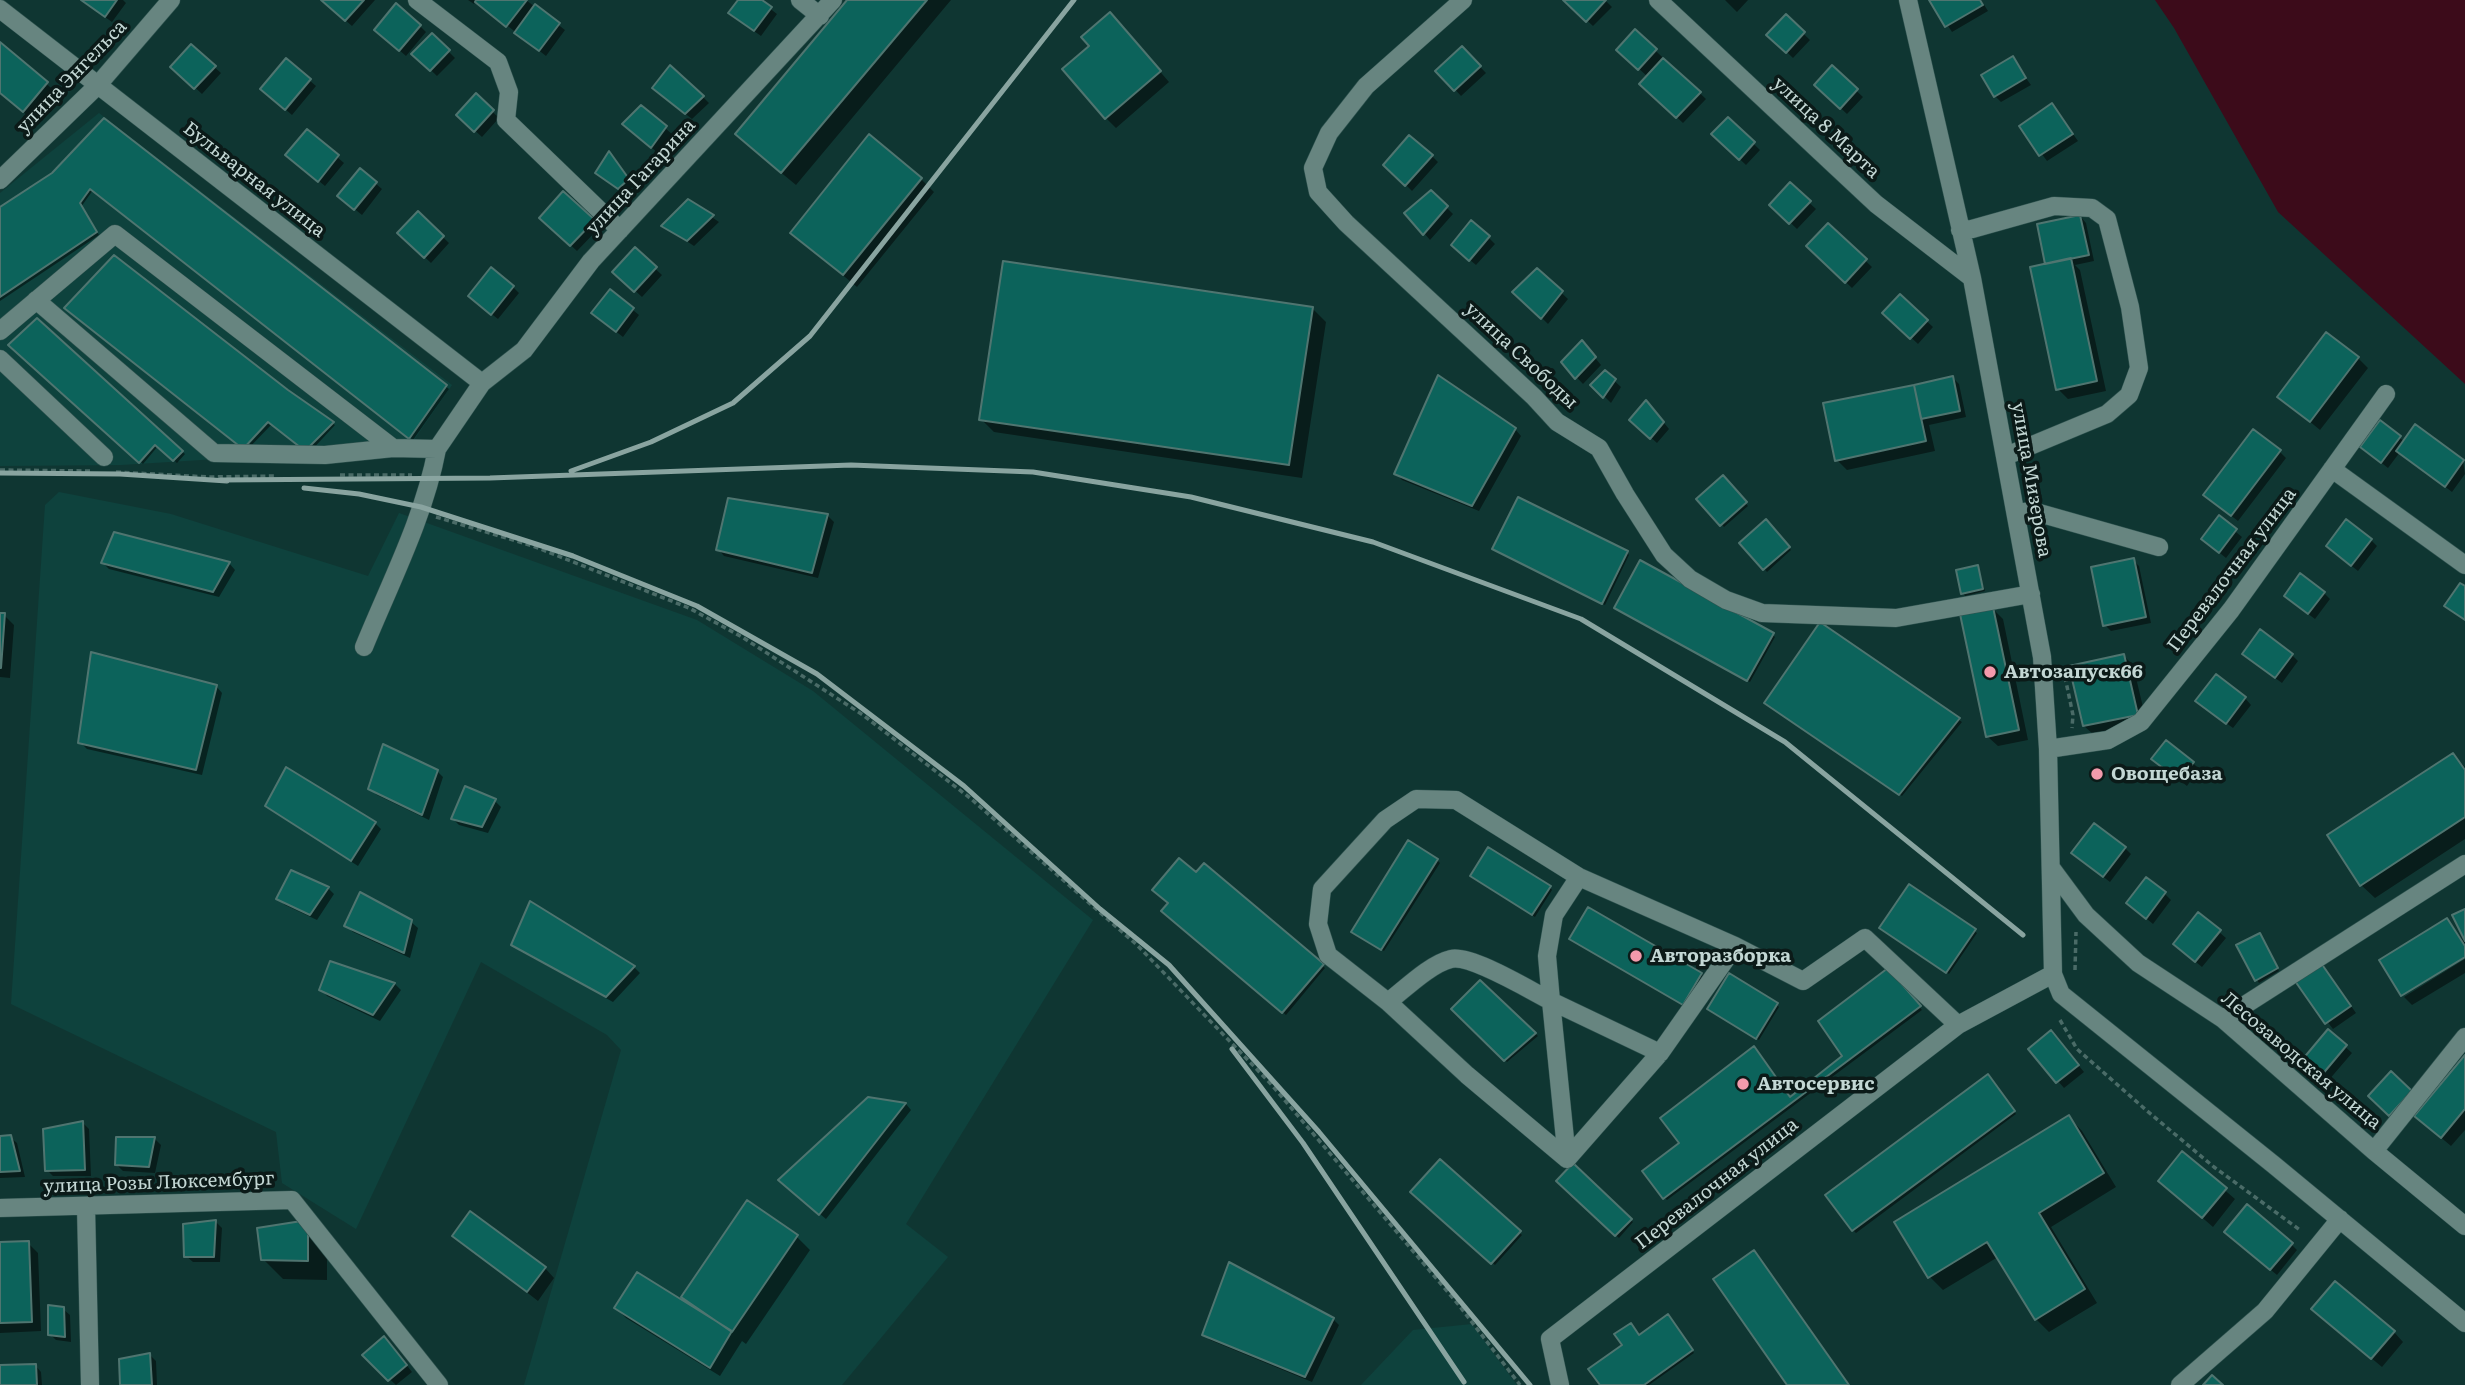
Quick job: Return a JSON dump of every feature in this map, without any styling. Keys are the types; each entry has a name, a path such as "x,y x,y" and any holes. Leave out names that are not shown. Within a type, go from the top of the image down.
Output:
{"street":[{"name":"улица Энгельса","path":"0,180 97,86 171,0"},
{"path":"416,0 498,62 509,92 506,120 620,230"},
{"path":"800,0 820,16"},
{"name":"улица Гагарина","path":"437,449 482,383 524,351 591,261 833,0"},
{"name":"улица Свободы","path":"1463,0 1366,86 1329,133 1313,168 1318,192 1346,223 1515,379 1557,422 1599,448 1664,555 1690,579 1726,600 1762,613 1896,618 2031,594"},
{"name":"улица 8 Марта","path":"1658,0 1876,204 1972,278"},
{"name":"улица Мизерова","path":"1908,0 1972,278 2042,657 2048,749 2053,975"},
{"name":"Бульварная улица","path":"0,9 482,383"},
{"path":"1960,230 2054,206 2092,208 2107,219 2130,307 2139,368 2129,395 2107,414 2006,456"},
{"path":"0,331 115,234 393,448"},
{"path":"36,300 214,453 325,455 393,448 437,449 431,479 419,512 364,647"},
{"path":"0,359 104,457"},
{"name":"Перевалочная улица","path":"2048,749 2108,740 2141,722 2231,610 2386,394"},
{"path":"2332,469 2465,565"},
{"path":"2016,513 2032,511 2159,547"},
{"path":"1567,1159 1467,1075 1388,1002 1328,955 1318,924 1322,889 1385,820 1416,799 1457,800 1579,877 1735,946 1803,981 1865,938 1958,1024"},
{"path":"2223,1019 2465,864"},
{"name":"Лесозаводская улица","path":"2052,869 2086,915 2138,963 2223,1019 2374,1151 2465,1226"},
{"path":"1567,1159 1547,956 1554,915 1579,877"},
{"path":"1567,1159 1660,1053 1735,946"},
{"path":"1388,1002 1426,972 1452,958 1480,964 1660,1053"},
{"path":"2053,975 2061,995 2465,1323"},
{"name":"Перевалочная улица","path":"1560,1385 1550,1339 1958,1024 2053,975"},
{"path":"2374,1151 2465,1037"},
{"name":"улица Розы Люксембург","path":"0,1208 292,1200 439,1385"},
{"path":"86,1207 90,1385"},
{"path":"2180,1385 2265,1311 2340,1219"}],"path":[{"path":"419,512 533,546 689,608 742,637 863,715 970,798 1137,945 1270,1083 1458,1304 1520,1385"}],"shaded area":[{"path":"2155,0 2465,0 2465,384 2278,212 2174,28"},
{"path":"99,113 452,385 409,447 121,465 0,466 0,193"},
{"path":"59,492 171,514 368,576 399,513 697,620 813,691 1093,920 906,1224 948,1257 842,1385 524,1385 621,1050 607,1035 481,962 356,1229 282,1183 276,1132 11,1004 45,505"},
{"path":"1472,1324 1517,1385 1361,1385 1413,1330"}],"building":[{"path":"81,0 117,0 105,17"},
{"path":"321,0 364,0 345,21"},
{"path":"527,0 506,27 475,2"},
{"path":"738,0 762,0 772,7 754,31 728,13"},
{"path":"847,0 927,0 781,173 735,134"},
{"path":"1563,0 1606,0 1586,22"},
{"path":"1929,0 1980,0 1983,5 1945,27"},
{"path":"396,3 421,25 399,51 374,30"},
{"path":"535,4 560,23 539,51 514,33"},
{"path":"1110,12 1161,71 1105,119 1062,69 1089,46 1081,37"},
{"path":"1786,14 1805,32 1786,53 1766,35"},
{"path":"1635,29 1657,49 1638,70 1616,50"},
{"path":"432,33 450,50 430,71 411,54"},
{"path":"0,42 48,82 23,112 0,93"},
{"path":"191,44 216,66 194,89 170,67"},
{"path":"1462,46 1481,66 1454,91 1435,71"},
{"path":"2013,56 2026,78 1994,97 1981,75"},
{"path":"286,58 311,79 285,110 260,89"},
{"path":"1663,58 1701,92 1676,118 1639,84"},
{"path":"670,65 704,96 685,114 652,88"},
{"path":"1832,65 1858,89 1840,109 1814,85"},
{"path":"476,93 494,110 474,132 456,115"},
{"path":"2052,103 2073,134 2039,156 2019,126"},
{"path":"641,105 667,126 651,148 622,124"},
{"path":"1728,117 1755,142 1739,160 1711,134"},
{"path":"104,118 447,385 409,439 90,189 80,203 97,232 0,297 0,207 52,173"},
{"path":"307,129 339,155 318,182 285,155"},
{"path":"869,134 922,178 843,275 790,233"},
{"path":"1409,135 1433,155 1405,186 1383,165"},
{"path":"609,151 629,179 618,189 595,173"},
{"path":"360,168 377,182 354,210 337,196"},
{"path":"1790,182 1811,201 1789,224 1769,205"},
{"path":"1431,190 1448,206 1423,235 1404,213"},
{"path":"563,191 595,220 570,246 539,218"},
{"path":"688,199 714,215 687,241 661,226"},
{"path":"418,211 444,236 424,258 397,233"},
{"path":"2080,215 2089,255 2045,264 2037,224"},
{"path":"1471,220 1490,236 1469,261 1451,245"},
{"path":"1828,223 1867,259 1845,283 1806,246"},
{"path":"635,247 657,267 634,292 612,272"},
{"path":"114,255 288,390 334,422 305,451 268,422 243,449 64,308"},
{"path":"2071,258 2097,381 2056,390 2030,267"},
{"path":"1003,261 1313,307 1289,465 979,420"},
{"path":"491,267 514,286 491,315 468,296"},
{"path":"1537,268 1563,291 1541,319 1512,292"},
{"path":"610,289 634,308 616,332 591,313"},
{"path":"1900,294 1928,320 1910,339 1882,313"},
{"path":"37,318 183,451 173,461 155,445 139,463 8,345"},
{"path":"2326,332 2359,357 2310,422 2277,397"},
{"path":"1582,340 1596,357 1575,379 1561,362"},
{"path":"1605,370 1616,379 1603,398 1590,385"},
{"path":"1438,375 1516,428 1472,506 1394,474"},
{"path":"1953,376 1960,411 1921,419 1914,385"},
{"path":"1914,385 1926,441 1835,461 1823,403"},
{"path":"1646,400 1664,422 1650,439 1629,420"},
{"path":"2380,420 2401,436 2381,463 2360,447"},
{"path":"2415,424 2464,460 2445,487 2396,451"},
{"path":"2253,429 2281,450 2231,516 2203,495"},
{"path":"1723,475 1747,502 1720,526 1696,499"},
{"path":"1518,497 1628,551 1602,604 1492,549"},
{"path":"728,498 828,514 812,573 716,550"},
{"path":"2219,515 2237,529 2219,553 2201,539"},
{"path":"1766,519 1790,547 1763,570 1739,543"},
{"path":"2346,519 2372,539 2351,566 2326,546"},
{"path":"114,532 230,562 213,592 101,563"},
{"path":"2134,558 2146,617 2103,626 2091,567"},
{"path":"1640,560 1774,633 1747,681 1614,608"},
{"path":"1978,565 1983,589 1961,594 1956,570"},
{"path":"2300,573 2325,592 2308,614 2284,596"},
{"path":"2460,583 2465,586 2465,620 2444,606"},
{"name":"Автозапуск66","path":"1993,607 2019,730 1986,737 1960,614"},
{"path":"0,613 5,613 1,668 0,668"},
{"path":"1820,622 1960,718 1899,795 1764,703"},
{"path":"2260,629 2293,654 2275,678 2242,654"},
{"path":"91,652 217,685 196,770 78,743"},
{"path":"2124,654 2138,715 2083,726 2069,666"},
{"path":"2216,674 2246,697 2226,724 2195,701"},
{"path":"2166,740 2194,762 2180,781 2151,759"},
{"path":"383,744 438,770 422,815 368,789"},
{"path":"2453,753 2465,770 2465,817 2360,886 2327,835"},
{"path":"286,767 376,822 351,861 265,806"},
{"path":"465,786 496,799 482,827 451,819"},
{"path":"2094,823 2126,847 2103,877 2071,853"},
{"path":"1408,840 1438,859 1381,950 1351,932"},
{"path":"1488,847 1551,886 1532,915 1470,876"},
{"path":"1179,858 1196,872 1204,863 1324,964 1282,1013 1161,911 1168,903 1152,890"},
{"path":"291,870 329,887 310,915 276,899"},
{"path":"2146,877 2166,892 2146,919 2126,903"},
{"path":"1909,884 1976,929 1946,973 1879,928"},
{"path":"360,892 412,920 404,953 344,926"},
{"path":"530,901 635,966 606,997 511,945"},
{"name":"Авторазборка","path":"1588,907 1702,973 1683,1005 1569,939"},
{"path":"2465,909 2465,941 2452,915"},
{"path":"2198,912 2221,930 2195,962 2173,944"},
{"path":"2447,918 2465,946 2465,957 2401,996 2379,960"},
{"path":"2260,933 2278,968 2255,981 2236,945"},
{"path":"330,961 395,983 373,1015 319,990"},
{"path":"2321,963 2351,1006 2325,1024 2295,981"},
{"name":"Автосервис","path":"1888,968 1921,1006 1663,1199 1642,1171 1679,1143 1660,1118 1754,1046 1790,1097 1842,1056 1818,1021"},
{"name":"Авторазборка","path":"1729,973 1778,1003 1756,1039 1707,1009"},
{"path":"1480,980 1536,1033 1504,1061 1451,1009"},
{"path":"2328,1029 2347,1045 2321,1076 2302,1060"},
{"path":"2051,1030 2079,1065 2056,1083 2028,1049"},
{"path":"2465,1055 2465,1109 2441,1138 2414,1116"},
{"path":"2391,1071 2412,1091 2389,1116 2368,1096"},
{"path":"1988,1074 2015,1111 1852,1231 1825,1195"},
{"path":"868,1097 906,1103 819,1215 778,1180"},
{"path":"2069,1115 2104,1173 2039,1213 2085,1289 2035,1320 1987,1242 1928,1278 1894,1222"},
{"path":"83,1121 85,1170 45,1171 43,1129"},
{"path":"11,1135 20,1171 0,1172 0,1136"},
{"path":"116,1137 155,1137 149,1167 115,1165"},
{"path":"2182,1151 2227,1188 2202,1218 2158,1181"},
{"path":"1440,1159 1521,1231 1491,1264 1410,1192"},
{"path":"1573,1163 1632,1219 1615,1236 1556,1181"},
{"path":"747,1200 798,1235 732,1332 681,1297"},
{"path":"2247,1204 2293,1243 2270,1270 2224,1232"},
{"path":"470,1211 546,1267 527,1292 452,1236"},
{"path":"216,1220 214,1257 184,1257 183,1224"},
{"path":"308,1220 308,1261 261,1260 257,1228"},
{"path":"29,1241 32,1322 0,1323 0,1242"},
{"path":"1754,1250 1849,1385 1787,1385 1713,1279"},
{"path":"1229,1262 1334,1318 1305,1377 1202,1335"},
{"path":"637,1272 732,1331 710,1368 614,1308"},
{"path":"2335,1281 2395,1331 2371,1359 2311,1309"},
{"path":"48,1305 64,1307 65,1337 48,1335"},
{"path":"1668,1314 1693,1350 1644,1385 1600,1385 1588,1369 1622,1345 1614,1334 1631,1323 1639,1335"},
{"path":"384,1336 407,1365 388,1381 362,1355"},
{"path":"150,1353 152,1385 120,1385 119,1359"},
{"path":"36,1364 37,1385 0,1385 0,1365"},
{"path":"2212,1375 2223,1385 2203,1385"}],"railway":[{"path":"571,471 651,442 733,403 810,336 1074,0"},
{"path":"220,480 490,478 851,465 1033,472 1191,497 1373,542 1581,619 1785,742 2023,935"},
{"path":"0,473 120,474 227,481"},
{"path":"304,488 359,494 421,507 573,556 697,606 817,674 964,786 1100,909 1169,965 1319,1132 1530,1385"},
{"path":"1232,1049 1303,1143 1464,1382"}],"place":[{"name":"Автозапуск66","path":"1990,672"},
{"name":"Овощебаза","path":"2097,774"},
{"name":"Авторазборка","path":"1636,956"},
{"name":"Автосервис","path":"1743,1084"}]}
